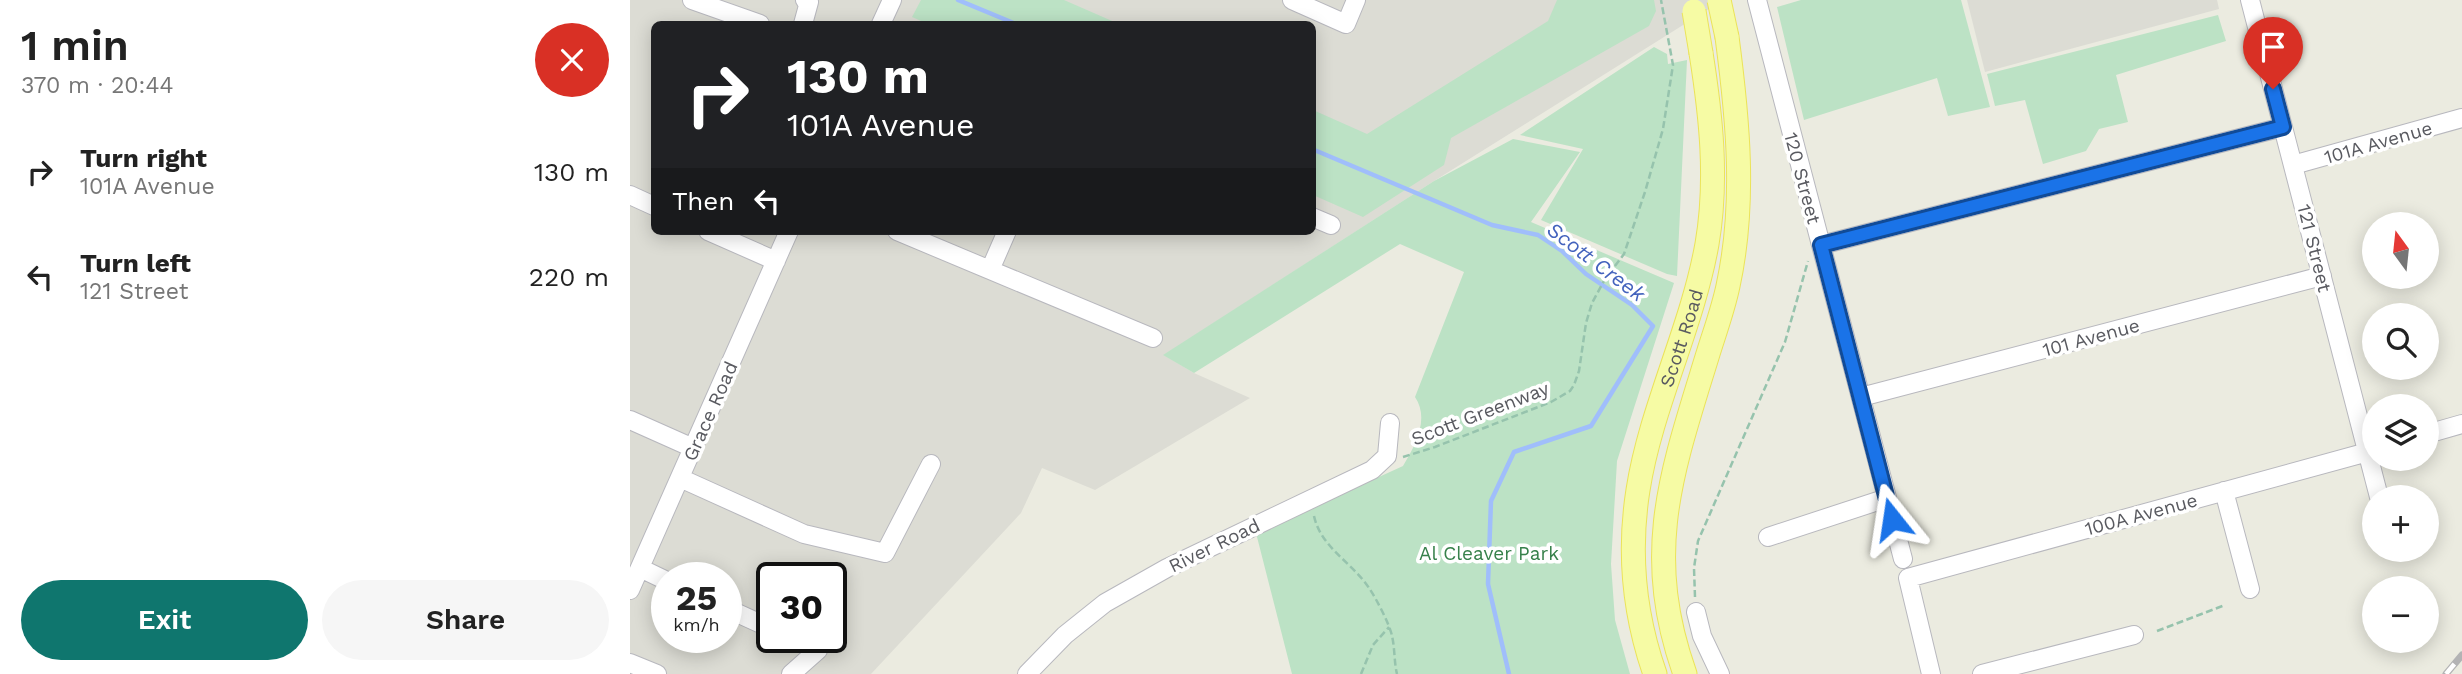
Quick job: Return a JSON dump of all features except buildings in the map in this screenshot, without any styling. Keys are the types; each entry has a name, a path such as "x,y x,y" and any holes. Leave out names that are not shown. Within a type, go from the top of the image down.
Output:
{"main road":[{"name":"Scott Road","path":"1685,674 1668,616 1663,582 1662,545 1666,508 1672,474 1728,288 1739,206 1740,165 1736,109 1727,37 1719,0"},
{"name":"Scott Road","path":"1655,674 1636,598 1633,570 1635,514 1643,466 1688,321 1707,244 1712,205 1711,128 1693,5"}],"street":[{"path":"692,0 752,21"},
{"path":"804,21 809,2 805,0"},
{"path":"882,21 892,0"},
{"path":"1292,0 1346,24 1356,0"},
{"name":"120 Street","path":"1757,0 1815,251 1861,397 1903,559"},
{"name":"121 Street","path":"2250,0 2322,276 2362,416"},
{"name":"101A Avenue","path":"2293,166 2461,121"},
{"path":"1815,251 2283,127"},
{"path":"630,195 651,205"},
{"path":"1316,219 1331,225"},
{"path":"717,235 776,261"},
{"name":"Grace Road","path":"630,590 787,235"},
{"path":"907,235 1153,338"},
{"path":"990,270 1005,235"},
{"name":"101 Avenue","path":"1861,397 2322,276"},
{"path":"630,420 693,448"},
{"name":"River Road","path":"1027,674 1065,635 1105,603 1167,568 1372,470 1387,456 1390,423"},
{"path":"2439,431 2462,424"},
{"name":"100A Avenue","path":"1931,674 1908,578 2362,454"},
{"path":"680,478 804,534 885,553 931,464"},
{"path":"2224,491 2250,589"},
{"path":"1768,537 1887,498"},
{"path":"640,568 651,573"},
{"path":"1696,612 1702,636 1720,674"},
{"path":"1982,674 2134,635"},
{"path":"791,674 815,653"},
{"path":"630,663 657,674"}],"path":[{"name":"Scott Greenway","path":"1406,456 1551,402 1570,391 1578,378 1586,323 1597,291 1624,254 1663,129 1673,65 1661,0"},
{"path":"1696,612 1693,585 1698,541 1786,342 1815,251"},
{"path":"1312,509 1322,536 1339,558 1368,586 1393,639 1397,674"},
{"path":"2157,631 2225,605"},
{"path":"1361,674 1373,645 1389,627"}],"shaded area":[{"path":"630,0 1723,0 1434,181 1164,355 1194,373 1250,398 1095,490 1042,468 1021,513 871,674 630,674"},
{"path":"1967,0 2217,0 2219,9 1985,72"}],"green space":[{"path":"921,0 1064,0 1112,21 921,21 912,17"},
{"path":"1557,0 1654,0 1656,11 1649,26 1451,138 1444,165 1363,217 1316,196 1316,111 1367,134 1548,21"},
{"path":"1801,0 1961,0 1990,107 1948,116 1937,78 1804,120 1777,7"},
{"path":"2218,15 2226,41 2116,75 2128,122 2099,129 2086,151 2043,164 2025,100 1995,106 1987,74"},
{"path":"1654,47 1667,54 1668,64 1687,60 1677,276 1541,220 1583,149 1520,135"},
{"name":"Al Cleaver Park","path":"1513,139 1580,152 1531,222 1674,283 1617,461 1611,564 1615,620 1630,674 1292,674 1256,533 1403,466 1416,441 1421,423 1415,397 1464,272 1400,244 1194,373 1163,355 1434,181"}],"waterway":[{"name":"Scott Creek","path":"958,0 1009,21"},
{"name":"Scott Creek","path":"1316,151 1492,225 1538,235 1562,251 1586,274 1632,305 1653,326 1591,426 1514,452 1491,501 1488,584 1509,674"}],"railway":[{"path":"2446,674 2462,655"}],"route":[{"path":"1892,519 1821,245 2283,127 2273,89"}]}
